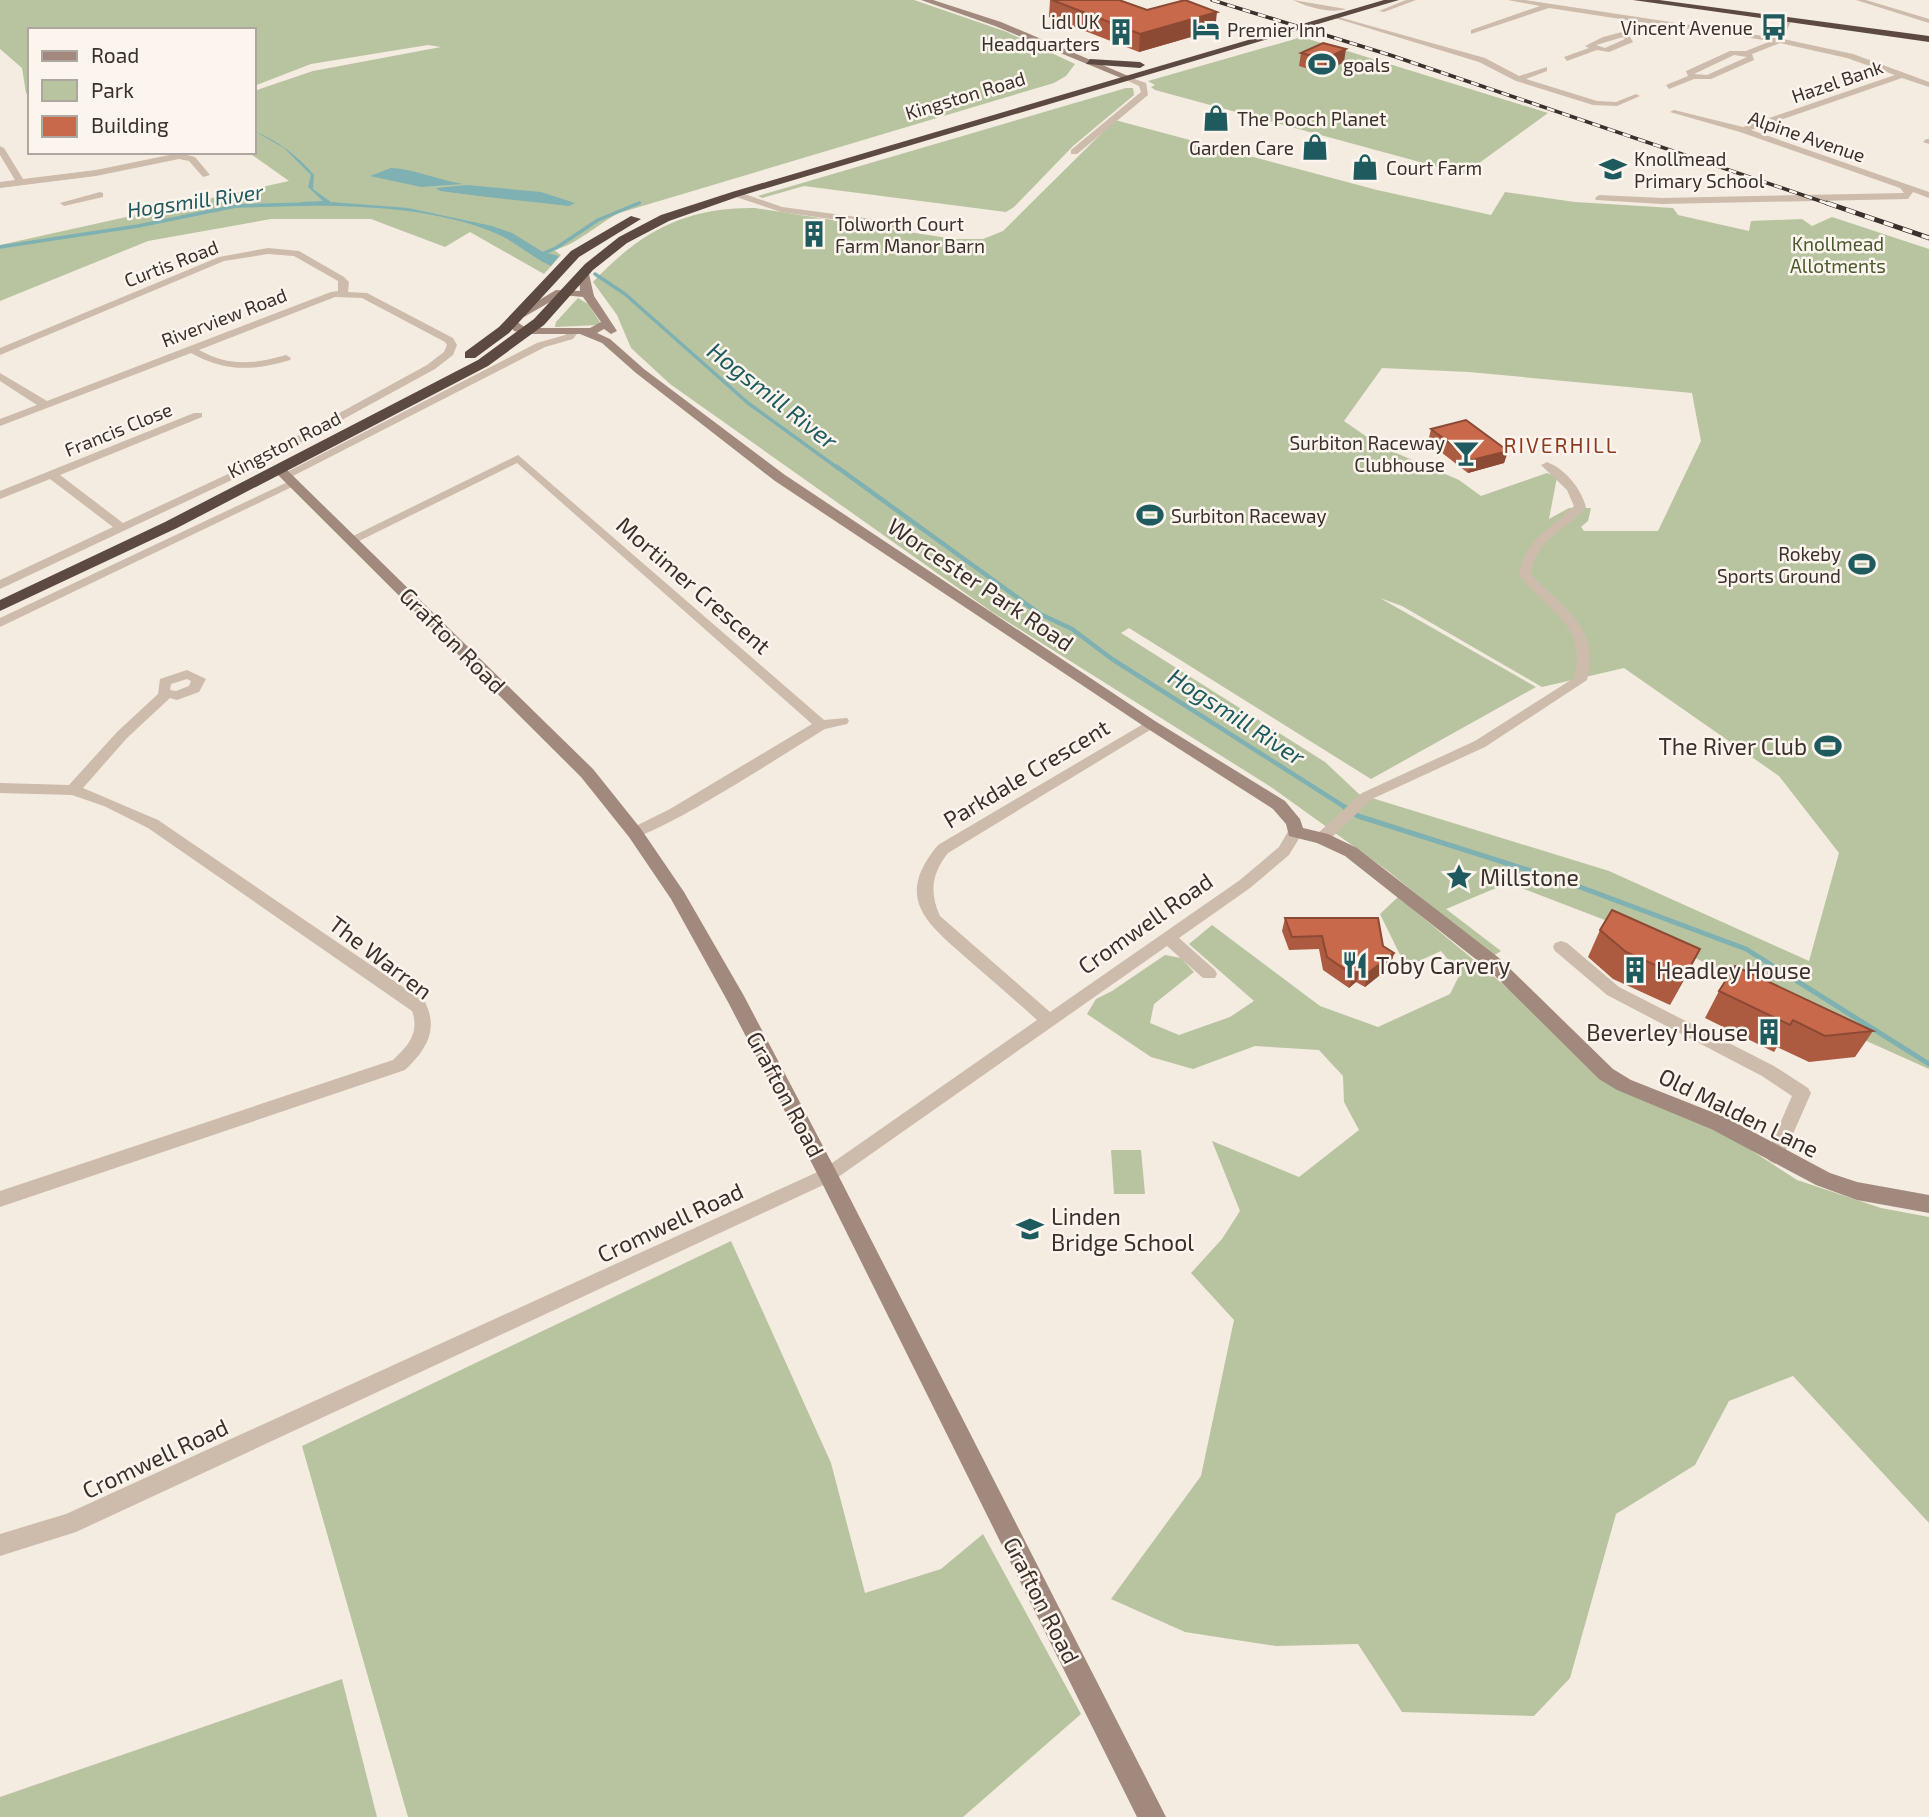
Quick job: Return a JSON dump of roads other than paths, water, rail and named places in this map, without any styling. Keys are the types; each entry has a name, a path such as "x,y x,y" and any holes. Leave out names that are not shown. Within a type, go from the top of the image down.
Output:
{"highway":[{"name":"Kingston Road","path":"0,594 324,437 449,368 490,342 575,254 617,227 678,201 1057,89 1166,66 1376,0"},
{"name":"Kingston Road","path":"0,606 285,476 483,363 529,331 597,260 623,240 655,222 736,194 1119,76 1140,65 1394,0"},
{"path":"1638,0 1890,34 1929,36"},
{"path":"1668,0 1929,36"},
{"path":"1693,0 1929,36"},
{"path":"1717,0 1929,36"},
{"path":"1085,66 1140,65"},
{"path":"1057,89 1071,82"}],"main road":[{"path":"925,0 1003,28 1061,52 1085,66 1119,76"},
{"path":"584,273 582,284 608,323 620,351"},
{"path":"589,297 569,291 552,295 516,318 518,329 578,331 599,329 608,323"},
{"path":"578,331 620,351"},
{"name":"Worcester Park Road","path":"620,351 640,371 780,478 1150,724 1279,805 1294,823 1295,832"},
{"name":"Grafton Road","path":"285,476 587,773 635,833 678,896 828,1175 1152,1817"},
{"path":"1295,832 1322,838"},
{"name":"Old Malden Lane","path":"1322,838 1351,852 1493,963 1606,1074 1625,1085 1720,1124 1822,1179 1857,1191 1929,1204"}],"street":[{"path":"1296,0 1482,60 1520,79 1602,104 1617,104 1636,96"},
{"path":"1382,10 1413,0"},
{"path":"1511,0 1779,39 1822,48 1929,85"},
{"path":"1858,0 1929,21"},
{"path":"1474,32 1549,5"},
{"path":"1693,77 1690,71 1733,53 1747,53 1779,39 1787,20"},
{"path":"1567,59 1594,49 1606,50 1630,40 1626,36 1662,22"},
{"path":"1437,47 1447,44"},
{"path":"1669,87 1693,77 1708,77 1751,58 1747,53"},
{"path":"1520,79 1544,69"},
{"path":"1903,75 1921,72"},
{"name":"Hazel Bank","path":"1743,130 1903,75"},
{"path":"1073,152 1144,95 1146,89 1119,76"},
{"path":"1624,93 1649,100"},
{"name":"Alpine Avenue","path":"1674,112 1743,130 1929,195"},
{"path":"0,148 20,181"},
{"path":"0,186 117,169 179,156 192,159 206,174"},
{"path":"64,203 96,196 74,176"},
{"path":"1895,198 1908,196 1910,192 1902,185"},
{"path":"736,194 781,209 909,227"},
{"path":"1599,198 1895,198 1929,202"},
{"name":"Curtis Road","path":"0,352 222,259 268,251 296,253 341,279 344,282 343,293"},
{"path":"0,585 312,434 431,367 452,349 449,340 364,295 343,293"},
{"name":"Riverview Road","path":"0,423 343,293"},
{"path":"0,622 541,345 569,337 578,331"},
{"path":"191,349 228,367 262,365 286,358"},
{"path":"0,376 45,405"},
{"name":"Francis Close","path":"0,495 198,415"},
{"name":"Mortimer Crescent","path":"351,540 521,454 821,724"},
{"path":"1322,838 1367,796 1480,744 1580,680 1585,668 1586,643 1568,615 1525,575 1526,556 1534,544 1580,507 1579,498 1570,484 1547,465"},
{"name":"Francis Close","path":"51,474 122,527"},
{"path":"73,790 122,735 166,694"},
{"path":"635,833 675,813 821,724 842,721"},
{"name":"Parkdale Crescent","path":"1049,1021 933,919 925,901 925,878 943,849 1150,724"},
{"name":"The Warren","path":"0,788 73,790 110,803 153,824 419,1007 425,1018 424,1034 413,1052 399,1065 0,1199"},
{"name":"Cromwell Road","path":"0,1545 68,1524 828,1175 1245,884 1284,851 1295,832"},
{"path":"1168,938 1209,974"},
{"path":"1561,947 1613,991 1768,1071 1802,1093 1775,1156"}],"water":[{"path":"256,132 287,149 301,161 314,175 313,189 331,202 408,208 492,226 512,233 543,252 559,256 551,266 495,233 425,214 348,206 300,206 302,202 323,201 308,187 311,175 284,148"},
{"path":"391,168 463,184 421,187 370,176"},
{"path":"467,185 541,192 575,203 569,206 440,191 436,188"}],"waterway":[{"path":"539,255 556,248 598,220 639,203"},
{"path":"635,205 640,203"},
{"name":"Hogsmill River","path":"0,247 138,226 236,206 308,204"},
{"name":"Hogsmill River","path":"595,274 625,294 748,403 839,469"},
{"name":"Hogsmill River","path":"837,467 1040,614 1072,629 1112,659 1348,809"},
{"name":"Hogsmill River","path":"1345,808 1358,816 1572,884 1746,949 1929,1064"}],"railway":[{"path":"1212,0 1393,56 1832,205"},
{"path":"1827,203 1929,238"}],"place":[{"name":"Vincent Avenue","path":"1774,27"},
{"name":"Premier Inn","path":"1206,29"},
{"name":"Lidl UK Headquarters","path":"1121,32"},
{"name":"goals","path":"1322,64"},
{"name":"The Pooch Planet","path":"1216,118"},
{"name":"Garden Care","path":"1315,147"},
{"name":"Court Farm","path":"1365,167"},
{"name":"Knollmead Primary School","path":"1613,169"},
{"name":"Tolworth Court Farm Manor Barn","path":"814,234"},
{"name":"Surbiton Raceway Clubhouse","path":"1466,453"},
{"name":"Surbiton Raceway","path":"1150,515"},
{"name":"Rokeby Sports Ground","path":"1862,564"},
{"name":"The River Club","path":"1828,746"},
{"name":"Millstone","path":"1459,877"},
{"name":"Toby Carvery","path":"1355,965"},
{"name":"Headley House","path":"1635,970"},
{"name":"Beverley House","path":"1769,1032"},
{"name":"Linden Bridge School","path":"1030,1229"}],"district":[{"name":"RIVERHILL","path":"1561,444"}],"park label":[{"name":"Knollmead Allotments","path":"1838,254"}]}
